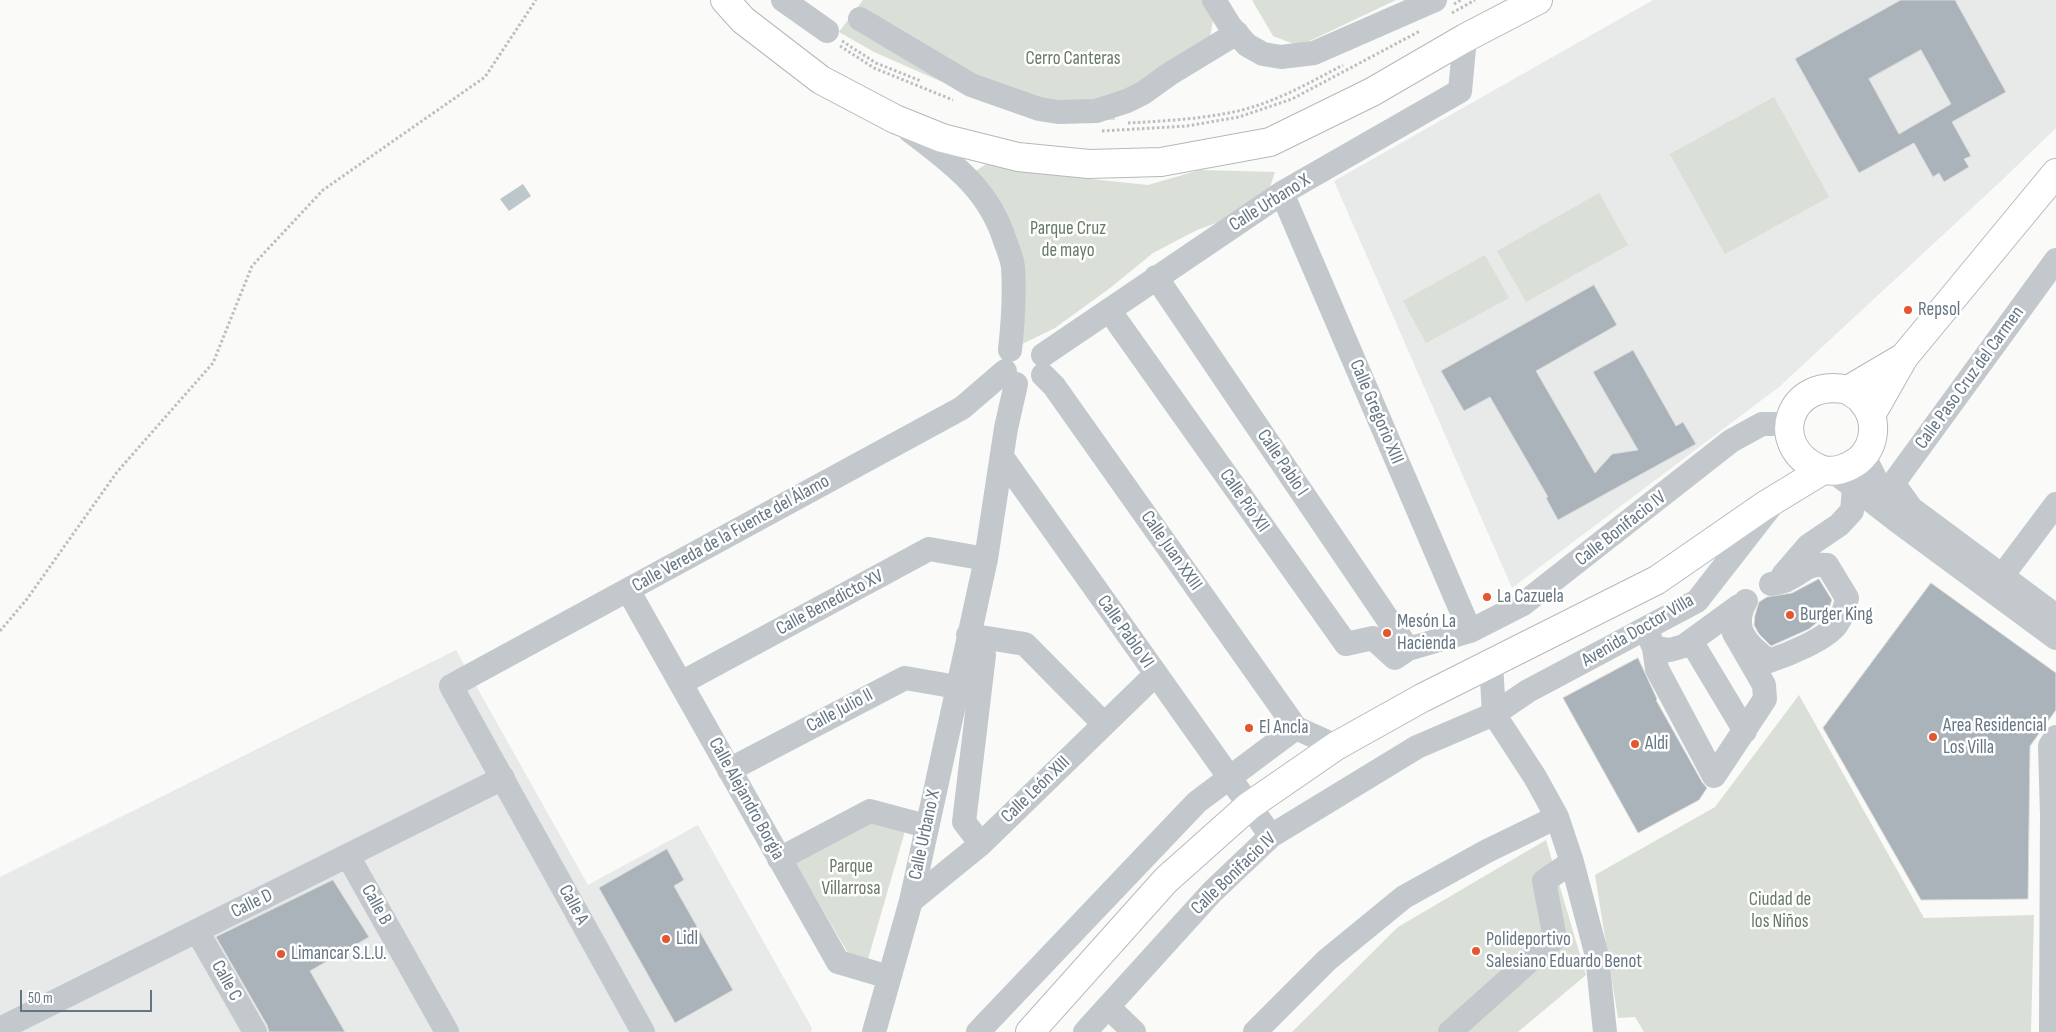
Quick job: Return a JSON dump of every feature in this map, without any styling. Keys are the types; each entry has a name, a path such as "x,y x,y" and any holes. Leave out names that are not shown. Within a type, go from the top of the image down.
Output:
{"main road":[{"path":"725,0 743,20 821,80 895,119 942,138 1018,157 1089,164 1161,162 1270,142 1372,92 1465,38 1538,0"},
{"path":"1871,415 1904,357 2056,173"},
{"path":"1848,390 1904,357"},
{"path":"1030,1032 1166,880 1249,806 1336,746 1422,698 1657,580 1771,502 1828,471 1853,465 1864,456 1871,444 1874,429 1871,415 1863,401 1848,390 1834,387 1814,390 1802,398 1793,410 1789,424 1790,438 1796,452 1807,464 1828,471"},
{"path":"1771,502 1796,452"}],"street":[{"path":"783,0 827,31"},
{"path":"1214,0 1236,34 1247,45 1263,54 1281,57 1303,56 1314,53 1435,0"},
{"path":"860,19 971,85 1030,106 1058,112 1096,111 1127,101 1143,93 1171,73 1236,34"},
{"name":"Calle Urbano X","path":"1010,368 1030,385 1043,365 1109,310 1282,193 1460,91 1465,38"},
{"name":"Calle Urbano X","path":"874,1032 911,901 986,559 1002,457 1014,308 1013,264 1002,229 986,199 966,177 895,119"},
{"name":"Calle Gregorio XIII","path":"1282,193 1470,632"},
{"name":"Calle Paso Cruz del Carmen","path":"1889,490 2056,260"},
{"name":"Calle Pablo I","path":"1156,278 1402,654"},
{"name":"Calle Pío XII","path":"1109,310 1346,644 1373,638 1402,654"},
{"path":"1010,368 1023,344 1034,346 1043,365"},
{"name":"Calle Juan XXIII","path":"1043,365 1054,386 1296,728"},
{"name":"Calle Vereda de la Fuente del Álamo","path":"451,686 962,408 1010,368"},
{"name":"Calle Bonifacio IV","path":"1402,654 1470,632 1523,604 1731,441 1762,424 1789,424"},
{"path":"1864,456 1889,490 2056,616"},
{"name":"Calle Pablo VI","path":"1002,457 1270,836"},
{"path":"1828,471 1854,488 2056,638"},
{"path":"1650,639 1670,650 1684,646 1771,584 1781,576 1808,546 1839,525 1852,511 1854,488"},
{"path":"1889,490 1896,520"},
{"name":"Avenida Doctor Villa","path":"1494,714 1528,691 1650,639 1697,601 1771,502"},
{"path":"2002,576 2056,504"},
{"name":"Calle Benedicto XV","path":"681,684 929,549 986,559"},
{"path":"1738,607 1740,612 1739,628 1754,650 1769,661 1792,654 1821,636 1836,626 1844,613 1847,598 1827,565 1816,564 1804,568 1786,581 1771,584"},
{"name":"Calle Alejandro Borgia","path":"628,590 838,962 889,977"},
{"path":"1650,639 1657,669 1714,776 1766,699 1764,685 1734,633 1738,607"},
{"name":"Calle Urbano X","path":"968,635 984,655 964,822 981,844"},
{"path":"968,635 1025,644 1104,724"},
{"path":"1691,641 1745,731"},
{"path":"1491,664 1494,714 1535,777 1557,817 1572,862 1597,956 1605,1032"},
{"name":"Calle León XIII","path":"911,901 981,844 1156,674"},
{"name":"Calle Julio II","path":"729,770 905,678 957,687"},
{"name":"Calle A","path":"451,686 643,1032"},
{"name":"Calle Bonifacio IV","path":"1085,1032 1212,892 1270,836 1417,747 1494,714"},
{"path":"978,1032 1197,802 1296,728 1336,746"},
{"path":"2053,1021 2054,815 2050,746 2056,737"},
{"name":"Calle D","path":"0,1028 503,778"},
{"path":"779,858 870,811 926,826"},
{"path":"1255,1032 1327,960 1404,898 1487,851 1557,817"},
{"name":"Calle B","path":"348,856 448,1032"},
{"path":"1450,1032 1555,938 1544,881 1572,862"},
{"name":"Calle C","path":"198,930 255,1032"},
{"path":"1108,1006 1134,1032"}],"path":[{"path":"0,631 27,598 117,472 213,363 252,266 323,190 485,77 536,0"}],"shaded area":[{"path":"1653,0 2056,0 2056,128 1779,387 1512,588 1334,181"},
{"path":"523,184 531,196 509,211 500,199"},
{"path":"456,650 588,885 698,825 812,1028 811,1032 0,1032 0,877"}],"green space":[{"name":"Cerro Canteras","path":"863,0 1206,0 1213,20 1210,38 1114,107 1115,120 1079,119 949,85 874,52 839,32"},
{"path":"1252,0 1396,0 1299,46 1273,36"},
{"path":"1774,97 1829,197 1725,254 1670,154"},
{"name":"Parque Cruz de mayo","path":"1004,153 1043,174 1148,185 1200,170 1275,172 1264,205 1197,230 1153,253 1110,288 1055,328 1010,350 1002,229 966,177"},
{"path":"1599,193 1628,245 1526,302 1497,251"},
{"path":"1485,255 1509,298 1426,343 1403,301"},
{"name":"Ciudad de los Niños","path":"1799,695 1924,918 2034,915 2031,1032 1644,1032 1635,1017 1618,1018 1595,875 1715,807"},
{"name":"Parque Villarrosa","path":"878,820 905,831 868,959 848,953 795,863"},
{"name":"Polideportivo Salesiano Eduardo Benot","path":"1546,840 1586,975 1518,1032 1292,1032 1398,927"}],"building":[{"path":"1901,0 1955,0 2006,92 1952,122 1971,156 1964,159 1969,167 1944,182 1939,173 1933,177 1914,143 1859,173 1795,59","holes":["1921,50 1951,104 1899,134 1869,79"]},
{"path":"1594,285 1617,325 1536,371 1595,473 1612,454 1638,450 1593,372 1633,350 1676,426 1683,422 1696,444 1558,520 1546,498 1548,497 1490,397 1464,411 1441,371"},
{"path":"1819,579 1832,600 1826,615 1809,629 1771,646 1759,634 1754,625 1759,602 1767,597 1792,593"},
{"name":"Area Residencial Los Villa","path":"1931,583 2056,673 2056,710 2030,746 2028,899 1921,900 1823,728"},
{"name":"Aldi","path":"1638,658 1656,700 1707,788 1699,800 1638,833 1563,698"},
{"name":"Lidl","path":"667,849 684,880 674,886 733,990 675,1023 599,888"},
{"name":"Limancar S.L.U.","path":"333,880 369,937 310,971 345,1032 269,1032 267,1025 216,937"}],"place":[{"name":"Repsol","path":"1908,310"},
{"name":"La Cazuela","path":"1487,597"},
{"name":"Burger King","path":"1790,615"},
{"name":"Mesón La Hacienda","path":"1387,633"},
{"name":"El Ancla","path":"1249,728"},
{"name":"Area Residencial Los Villa","path":"1933,737"},
{"name":"Aldi","path":"1635,744"},
{"name":"Lidl","path":"666,939"},
{"name":"Polideportivo Salesiano Eduardo Benot","path":"1476,951"},
{"name":"Limancar S.L.U.","path":"281,954"}]}
